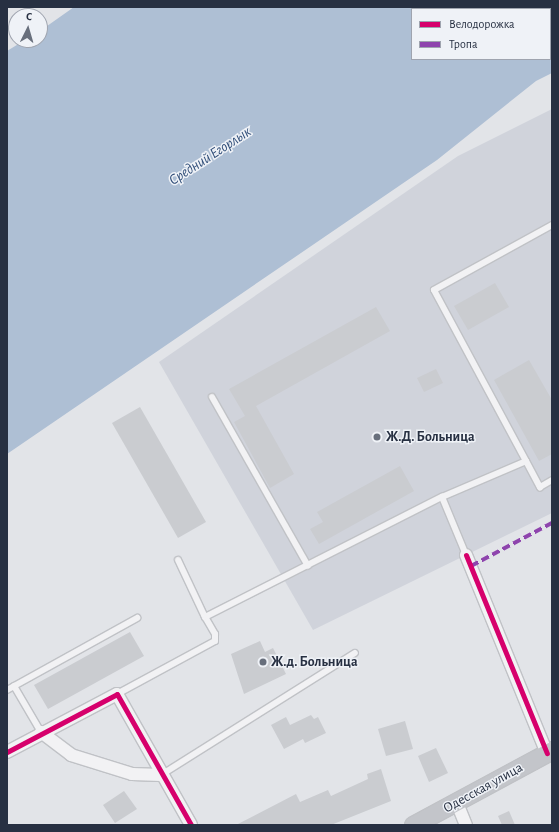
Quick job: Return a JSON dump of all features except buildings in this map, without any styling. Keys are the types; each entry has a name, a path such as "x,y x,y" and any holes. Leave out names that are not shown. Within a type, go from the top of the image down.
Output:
{"main road":[{"name":"Одесская улица","path":"413,825 549,751"}],"street":[{"path":"466,555 549,751"},
{"path":"7,752 41,732 118,694 161,775 191,825"},
{"path":"41,732 70,755 132,774 161,775"},
{"path":"457,802 466,825"}],"lane":[{"path":"552,225 434,290 540,487 552,480"},
{"path":"212,397 308,566"},
{"path":"205,617 284,579 442,497 526,461"},
{"path":"442,497 466,555"},
{"path":"118,694 215,641 215,634 205,617 178,560"},
{"path":"7,690 137,618"},
{"path":"161,775 355,653"},
{"path":"14,686 41,732"}],"shaded area":[{"name":"Ж.Д. Больница","path":"552,109 552,513 313,630 159,362 458,156"}],"water":[{"name":"Средний Егорлык","path":"74,7 552,7 552,73 536,81 437,160 7,454 7,51 12,48 48,48 48,25"}],"marked path":[{"path":"471,566 552,523"}],"cycle path":[{"path":"466,555 547,753"},
{"path":"7,752 117,694 191,825"}],"place":[{"name":"Ж.Д. Больница","path":"377,437"},
{"name":"Ж.д. Больница","path":"263,662"}]}
